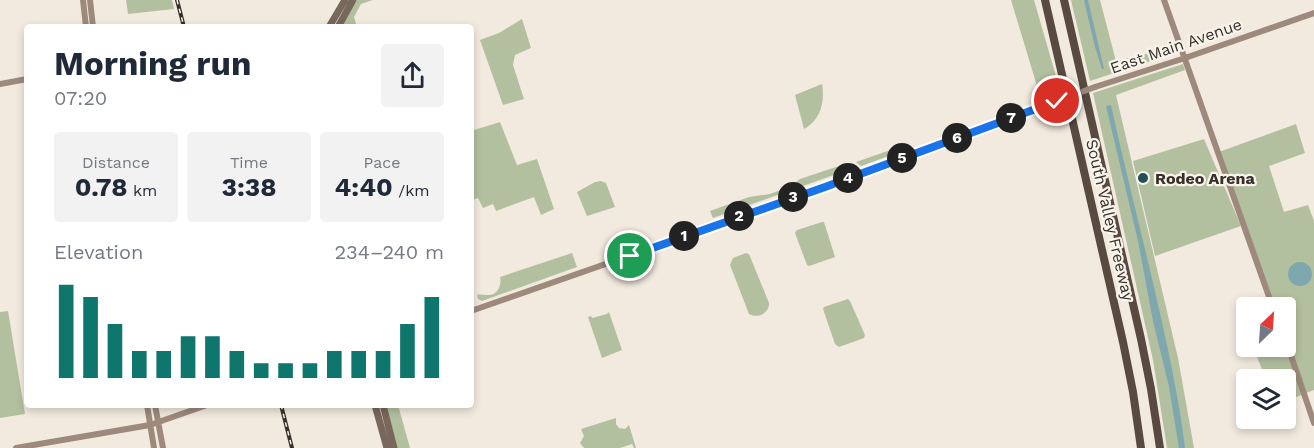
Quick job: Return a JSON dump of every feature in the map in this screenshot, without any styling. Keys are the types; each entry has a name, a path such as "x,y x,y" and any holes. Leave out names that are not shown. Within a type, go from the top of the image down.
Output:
{"highway":[{"name":"South Valley Freeway","path":"1045,0 1123,342 1141,448"},
{"name":"South Valley Freeway","path":"1064,0 1143,347 1160,448"}],"main road":[{"path":"82,0 86,24"},
{"path":"90,0 93,24"},
{"path":"331,24 345,0"},
{"path":"340,24 354,0"},
{"path":"1164,0 1270,297"},
{"name":"East Main Avenue","path":"474,310 825,187 1095,87 1314,13"},
{"path":"0,84 24,80"},
{"path":"1291,357 1314,423"},
{"path":"147,408 154,448"},
{"path":"156,408 163,448"},
{"path":"16,448 150,425 199,408"},
{"path":"376,408 387,448"},
{"path":"384,408 393,448"}],"green space":[{"path":"126,0 172,0 174,9 128,14"},
{"path":"357,0 373,0 361,4 354,17 356,24 343,24"},
{"path":"1011,0 1034,0 1060,90 1040,96"},
{"path":"1071,0 1100,0 1116,61 1176,47 1178,52 1090,81"},
{"path":"522,19 531,48 515,55 513,65 524,99 503,105 480,40 499,33"},
{"path":"1183,64 1185,70 1116,95 1178,358 1194,448 1167,448 1153,360 1093,93"},
{"path":"822,84 823,97 818,116 804,129 795,95"},
{"path":"500,122 517,165 537,159 554,209 541,215 534,197 496,211 493,204 483,208 478,198 474,199 474,130"},
{"path":"1296,124 1305,153 1269,166 1284,212 1308,205 1314,221 1314,390 1296,397 1296,369 1262,369 1257,357 1296,357 1296,297 1270,297 1219,152"},
{"path":"1204,139 1241,226 1155,256 1133,161"},
{"path":"902,146 900,152 861,166 856,162"},
{"path":"848,163 849,167 845,171 713,218 710,211 749,197 770,194 800,179"},
{"path":"601,181 606,183 615,207 587,216 577,192"},
{"path":"824,222 835,257 809,266 795,233 797,230"},
{"path":"572,253 577,267 482,301 478,299 477,295 491,295 496,292 500,277"},
{"path":"749,254 769,303 767,310 759,315 749,314 730,265 733,258"},
{"path":"848,299 865,335 864,338 839,347 835,344 823,309"},
{"path":"8,311 25,414 0,418 0,312"},
{"path":"609,312 622,350 602,358 588,317 592,318"},
{"path":"386,408 399,408 410,448 397,448"},
{"path":"616,418 619,428 625,429 629,425 636,448 632,444 620,448 584,448 580,443 584,436 581,429"}],"water":[{"path":"1084,0 1088,0 1104,69 1102,69 1095,47"},
{"path":"1111,105 1162,322 1185,448 1179,448 1169,387 1153,321 1138,241 1106,106"},
{"path":"1300,262 1305,263 1311,269 1311,279 1305,285 1300,286 1295,285 1289,279 1288,274 1289,269 1295,263"}],"railway":[{"path":"177,0 183,24"},
{"path":"282,408 292,448"}],"place":[{"name":"Rodeo Arena","path":"1143,178"}],"route":[{"path":"630,256 1057,101"}]}
